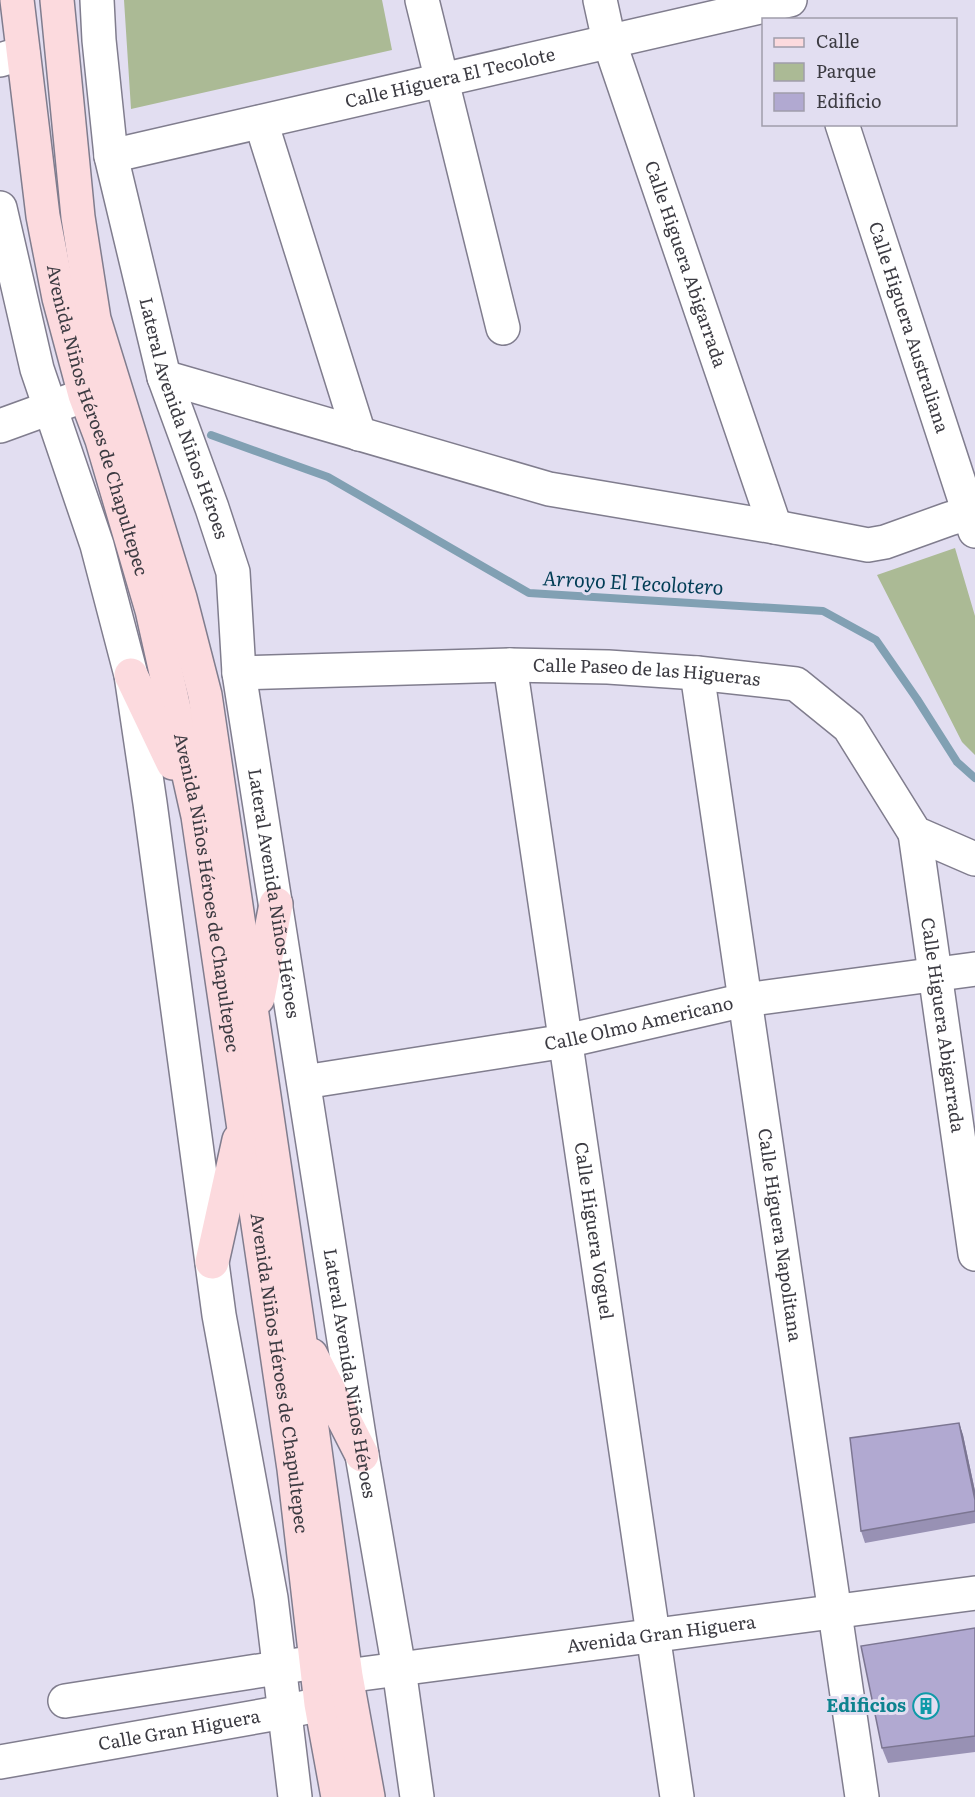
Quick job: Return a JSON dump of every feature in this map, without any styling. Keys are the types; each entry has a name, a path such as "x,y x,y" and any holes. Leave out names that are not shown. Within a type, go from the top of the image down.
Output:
{"main road":[{"name":"Avenida Niños Héroes de Chapultepec","path":"17,0 11,56 59,298 100,390 180,598 205,695 299,1334 346,1676 368,1797"},
{"name":"Avenida Niños Héroes de Chapultepec","path":"57,0 78,217 94,320 102,440 152,610 198,816 294,1469 321,1704 338,1797"},
{"path":"131,675 198,816"},
{"path":"253,1023 276,904"},
{"path":"212,1262 243,1121"},
{"path":"299,1334 362,1455"}],"street":[{"name":"Lateral Avenida Niños Héroes","path":"97,0 111,156 164,377 233,572 239,673 362,1455 399,1669 417,1797"},
{"path":"422,0 503,328"},
{"name":"Calle Higuera Abigarrada","path":"600,0 609,41 775,527"},
{"name":"Calle Higuera El Tecolote","path":"111,156 790,0"},
{"path":"801,0 807,18"},
{"path":"261,122 359,434"},
{"name":"Calle Higuera Australiana","path":"843,126 967,480 972,522"},
{"path":"0,208 37,369 97,544 131,675 219,1315 271,1598 295,1797"},
{"path":"164,377 549,489 868,545 885,542 949,519 972,522"},
{"path":"0,426 100,390"},
{"name":"Calle Paseo de las Higueras","path":"239,673 510,665 697,673 796,684 849,727 915,833"},
{"name":"Calle Higuera Voguel","path":"510,665 677,1797"},
{"name":"Calle Higuera Napolitana","path":"697,673 862,1797"},
{"path":"915,833 975,859"},
{"name":"Calle Higuera Abigarrada","path":"915,833 975,1254"},
{"name":"Calle Olmo Americano","path":"304,1082 566,1041 745,1000 975,969"},
{"name":"Avenida Gran Higuera","path":"346,1676 975,1593"},
{"path":"65,1701 316,1662 346,1676 321,1704"},
{"name":"Calle Gran Higuera","path":"0,1762 321,1704"}],"green space":[{"path":"124,0 382,0 392,50 131,109"},
{"path":"955,548 975,616 975,755 962,742 877,575"}],"building":[{"path":"959,1423 975,1500 975,1511 861,1531 850,1438"},
{"name":"Edificios","path":"975,1628 975,1736 882,1748 861,1646"}],"waterway":[{"name":"Arroyo El Tecolotero","path":"211,435 328,477 529,593 823,611 876,640 957,762 975,778"}],"place":[{"name":"Edificios","path":"926,1706"}]}
